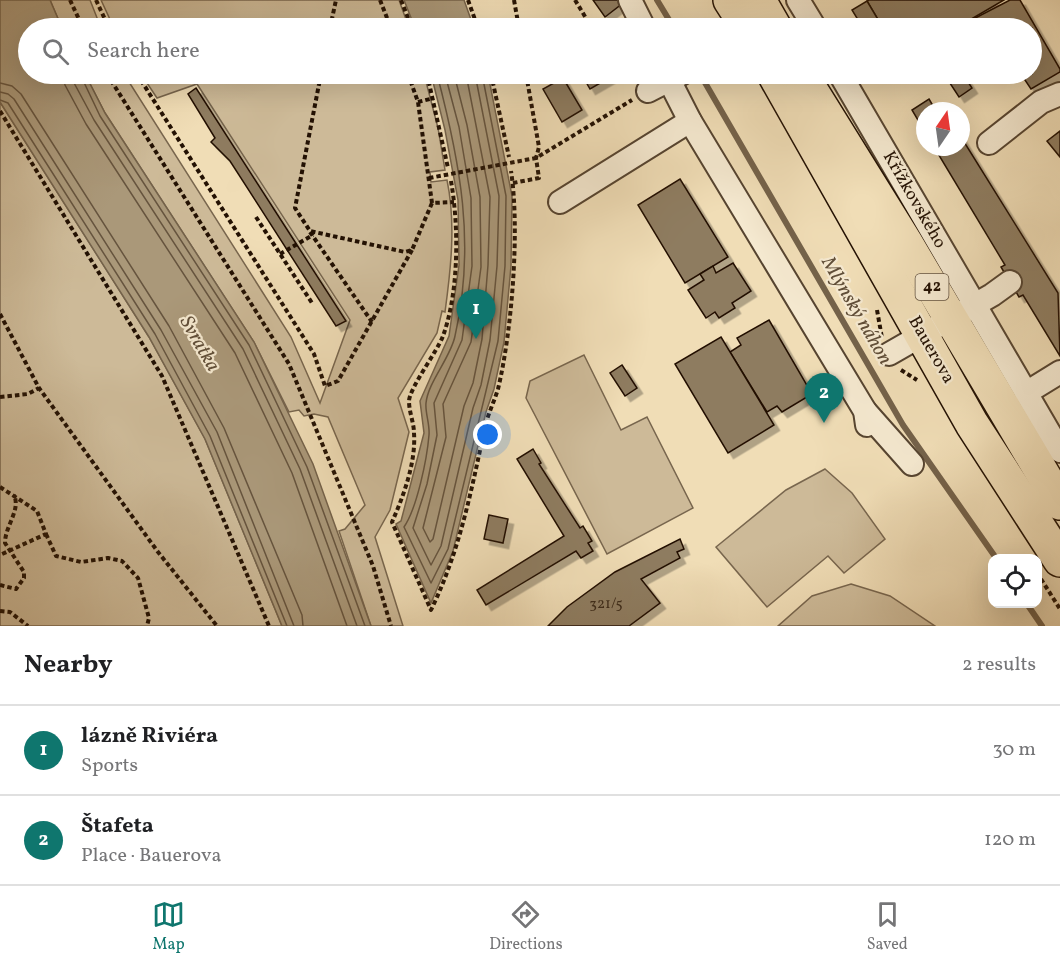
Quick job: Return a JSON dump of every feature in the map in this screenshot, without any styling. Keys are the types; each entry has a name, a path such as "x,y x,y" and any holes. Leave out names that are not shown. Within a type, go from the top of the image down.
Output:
{"highway":[{"path":"730,0 742,18"},
{"path":"759,0 769,18"},
{"name":"Bauerova","path":"780,84 972,424 1060,560"},
{"name":"42","path":"808,84 962,312 1060,503"}],"street":[{"path":"630,0 639,18"},
{"path":"798,0 809,18"},
{"path":"648,91 660,84"},
{"path":"678,84 690,121 866,418 912,464"},
{"name":"Křížkovského","path":"845,84 962,312 1026,393 1060,451"},
{"path":"989,143 1041,102 1060,94"},
{"path":"560,202 690,121"},
{"path":"889,354 1010,282"},
{"path":"1026,393 1060,372"}],"path":[{"path":"70,0 78,18"},
{"path":"96,0 104,18"},
{"path":"332,18 336,0"},
{"path":"380,0 387,18"},
{"path":"401,0 408,18"},
{"path":"468,0 474,18"},
{"path":"514,0 517,18"},
{"path":"575,0 586,18"},
{"path":"113,84 289,364 373,566 391,626"},
{"path":"143,84 314,354 325,386 338,381 412,250 432,204 418,102 412,84"},
{"path":"319,84 295,208 372,322"},
{"path":"430,84 448,168"},
{"path":"493,84 509,157"},
{"path":"513,183 539,178 536,158 538,147 528,84"},
{"path":"429,178 536,158 648,91"},
{"path":"418,102 434,98"},
{"path":"0,111 136,329 162,376 234,549 269,626"},
{"path":"451,181 454,202 455,264 448,310 442,336 409,399 414,434 408,479 392,522 431,610 456,553 488,412 498,390 506,342 513,266 511,171"},
{"path":"432,204 454,202"},
{"path":"256,217 312,303"},
{"path":"280,254 312,233 397,252 412,250"},
{"path":"0,314 39,388 158,552 217,626"},
{"path":"0,397 28,394 39,388"},
{"path":"0,487 37,511 56,556 81,562 108,558 122,561 138,578 149,618 147,626"},
{"path":"0,585 16,589 24,578 20,566 8,551 5,535 17,506 14,495"},
{"path":"0,555 46,534"},
{"path":"1042,579 1060,609"},
{"path":"0,611 10,612 28,626"}],"shaded area":[{"path":"50,0 90,0 97,18 58,18"},
{"path":"101,0 399,0 405,18 109,18"},
{"path":"90,84 130,84 291,337 320,403 350,320 197,84 427,84 438,128 445,170 430,172 431,182 447,180 452,246 445,312 442,311 437,333 398,398 409,432 390,510 375,537 403,626 371,626 339,531 345,529 365,505 328,417 314,414 304,416 299,410 289,412 254,342 105,113"},
{"path":"148,84 197,84 157,98"},
{"path":"0,102 149,337 205,439 282,626 0,626"},
{"path":"584,355 621,430 647,417 693,508 607,554 526,398 530,381"},
{"path":"825,469 852,493 885,539 844,573 828,556 767,607 716,547 786,490"},
{"path":"851,584 890,596 935,626 778,626 812,596"}],"water":[{"name":"Svratka","path":"0,0 50,0 58,18 18,18 18,84 90,84 105,113 254,342 313,464 371,626 282,626 205,439 149,337 0,102"},
{"path":"404,0 464,0 470,18 411,18"},
{"path":"434,84 490,84 512,196 511,266 504,342 494,389 486,412 453,551 431,603 396,524 401,521 424,433 420,401 449,336 459,265 458,200"}],"building":[{"path":"593,0 621,0 623,3 605,17"},
{"path":"1004,0 973,18 877,18 867,1"},
{"path":"1010,0 1020,0 1030,18 975,18"},
{"path":"867,1 877,18 857,18 852,10"},
{"path":"1042,38 1060,69 1060,72 1042,83"},
{"path":"552,84 567,84 582,110 562,122 543,89"},
{"path":"587,84 599,84 590,89"},
{"path":"951,84 969,84 972,88 959,97"},
{"path":"1028,84 1040,84 1031,89"},
{"path":"196,88 346,321 336,326 230,161 211,142 215,138 188,94"},
{"path":"1060,131 1060,157 1047,141"},
{"path":"970,151 1058,293 1060,356 1023,295 1019,297 1001,267 1005,265 939,156 970,156"},
{"path":"680,179 728,257 685,283 638,205"},
{"path":"733,263 751,291 732,303 735,308 719,318 715,312 706,318 688,290 704,280 700,274 713,266 716,273"},
{"path":"769,320 812,394 782,412 777,406 767,412 730,352 741,345 737,338"},
{"path":"721,337 774,425 728,453 675,364"},
{"path":"622,365 637,388 625,396 610,373"},
{"path":"533,449 541,463 539,464 580,528 583,526 592,541 588,543 593,551 581,558 576,551 486,605 477,590 564,536 517,459"},
{"path":"489,515 508,519 503,543 484,539"},
{"path":"680,539 684,549 677,552 680,558 641,579 660,603 629,626 548,626 567,607 615,572"}],"waterway":[{"name":"Mlýnský náhon","path":"657,0 668,18"},
{"name":"Mlýnský náhon","path":"706,84 903,425 993,554"},
{"name":"Mlýnský náhon","path":"1030,608 1042,626"}],"place":[{"name":"lázně Riviéra","path":"476,339"},
{"name":"Štafeta","path":"824,423"}]}
